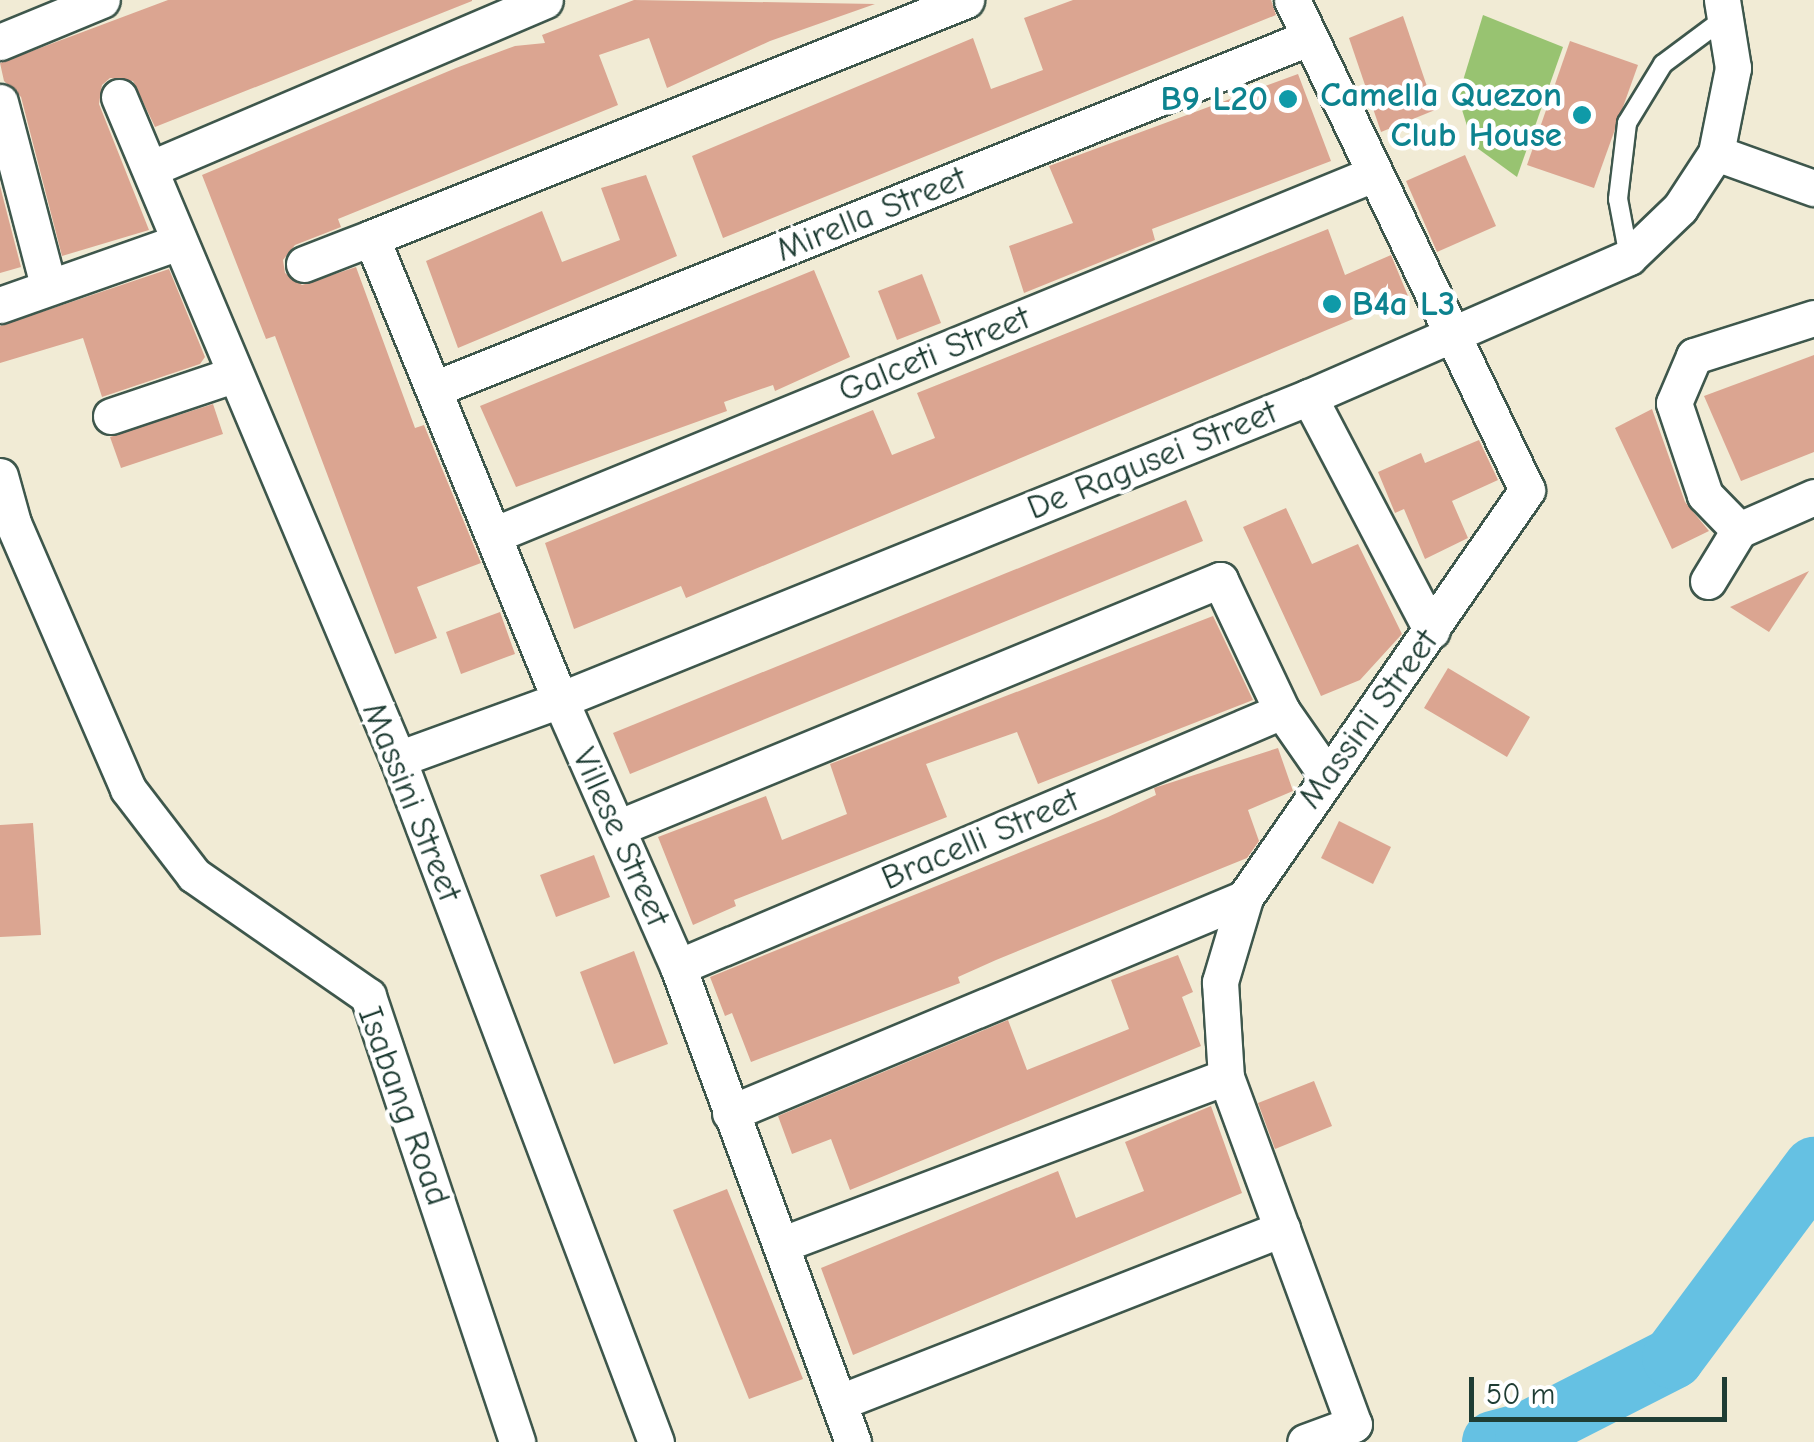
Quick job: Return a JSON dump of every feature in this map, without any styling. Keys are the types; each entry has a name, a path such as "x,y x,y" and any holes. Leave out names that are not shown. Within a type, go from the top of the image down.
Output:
{"street":[{"path":"0,42 102,0"},
{"path":"152,168 500,8 545,0"},
{"path":"304,264 966,0"},
{"name":"Massini Street","path":"1292,0 1371,175 1527,490 1432,631 1326,774 1244,898 1220,982 1226,1077 1354,1424 1305,1442"},
{"name":"De Ragusei Street","path":"398,759 560,700 1309,397 1629,257 1680,208 1716,153 1733,68 1724,8"},
{"name":"Mirella Street","path":"434,389 1308,38"},
{"name":"Massini Street","path":"119,96 398,759 656,1442"},
{"path":"0,102 48,285"},
{"path":"1716,153 1814,188"},
{"name":"Galceti Street","path":"496,534 1371,175"},
{"name":"Villese Street","path":"371,238 496,534 560,700 620,827 678,967 854,1442"},
{"path":"0,305 179,242"},
{"path":"1740,530 1705,495 1674,404 1694,356 1814,318"},
{"path":"112,416 233,374"},
{"path":"1309,397 1432,631"},
{"name":"Isabang Road","path":"0,476 14,523 128,789 194,875 368,996 517,1442"},
{"path":"1708,581 1740,530 1814,497"},
{"path":"620,827 1220,580 1282,711 1326,774"},
{"name":"Bracelli Street","path":"678,967 1282,711"},
{"path":"730,1112 1244,898"},
{"path":"783,1244 1226,1077"},
{"path":"840,1402 1282,1229"}],"lane":[{"path":"1629,257 1618,199 1628,123 1663,64 1724,8"}],"green space":[{"path":"1483,15 1563,47 1517,177 1473,145 1458,97"}],"building":[{"path":"168,0 472,1 155,127 133,81 110,78 102,85 99,104 149,230 62,256 21,97 4,81 0,63"},
{"path":"634,0 875,4 770,41 667,88 649,38 599,55 618,105 338,219 341,227 295,245 283,260 285,273 302,285 356,267 415,428 424,425 481,563 417,587 437,638 395,654 275,336 266,339 202,175 456,68 515,46 545,43 542,35"},
{"path":"1073,0 1271,0 1276,15 723,238 692,156 973,38 991,89 1043,70 1024,18"},
{"path":"1403,16 1435,110 1381,132 1349,38"},
{"name":"Camella Quezon Club House","path":"1570,41 1638,65 1594,188 1527,165"},
{"path":"1298,74 1331,161 1152,229 1155,240 1024,293 1009,246 1073,223 1049,166"},
{"path":"1465,155 1496,226 1437,252 1406,181"},
{"path":"646,175 677,256 458,348 426,261 542,211 562,262 620,240 601,188"},
{"path":"0,186 21,267 0,273"},
{"path":"1328,229 1345,275 1391,255 1408,296 686,598 681,586 574,629 545,543 873,410 892,455 935,438 917,393"},
{"path":"169,269 205,357 200,364 102,397 83,338 0,363 0,326"},
{"path":"814,270 850,357 775,391 773,385 724,402 727,411 516,487 480,406"},
{"path":"922,274 941,323 897,340 878,291"},
{"path":"1814,355 1814,452 1741,481 1704,396"},
{"path":"213,404 223,434 121,468 110,437"},
{"path":"1652,409 1685,502 1709,531 1672,549 1615,428"},
{"path":"1479,440 1498,480 1452,501 1468,538 1425,559 1404,509 1395,513 1378,472 1421,453 1425,463"},
{"path":"1186,500 1203,541 630,774 613,733"},
{"path":"1286,508 1312,564 1358,544 1402,634 1360,680 1321,696 1243,527"},
{"path":"1809,571 1769,632 1730,607"},
{"path":"500,612 515,654 461,674 446,632"},
{"path":"1213,616 1253,700 1038,784 1017,732 926,764 947,817 734,900 736,906 693,925 658,837 766,796 782,840 847,814 830,764"},
{"path":"1448,668 1530,717 1507,757 1424,708"},
{"path":"1278,748 1293,791 1248,810 1259,841 1247,858 996,960 958,977 960,983 751,1062 732,1013 725,1016 710,977 1108,817 1156,795 1154,788"},
{"path":"1339,821 1391,847 1373,884 1321,858"},
{"path":"33,823 41,935 0,937 0,825"},
{"path":"594,855 610,897 556,917 540,875"},
{"path":"634,951 668,1044 614,1064 580,972"},
{"path":"1178,955 1193,992 1182,997 1201,1046 850,1190 831,1139 792,1154 778,1116 1008,1020 1027,1070 1129,1029 1111,980"},
{"path":"1314,1081 1332,1126 1275,1149 1258,1103"},
{"path":"1211,1106 1242,1193 853,1355 821,1268 1058,1171 1076,1218 1144,1191 1125,1142"},
{"path":"727,1189 803,1379 749,1399 673,1210"}],"waterway":[{"path":"1493,1442 1526,1433 1673,1358 1814,1168"}],"place":[{"name":"B9 L20","path":"1288,99"},
{"name":"Camella Quezon Club House","path":"1582,115"},
{"name":"B4a L3","path":"1332,304"}]}
